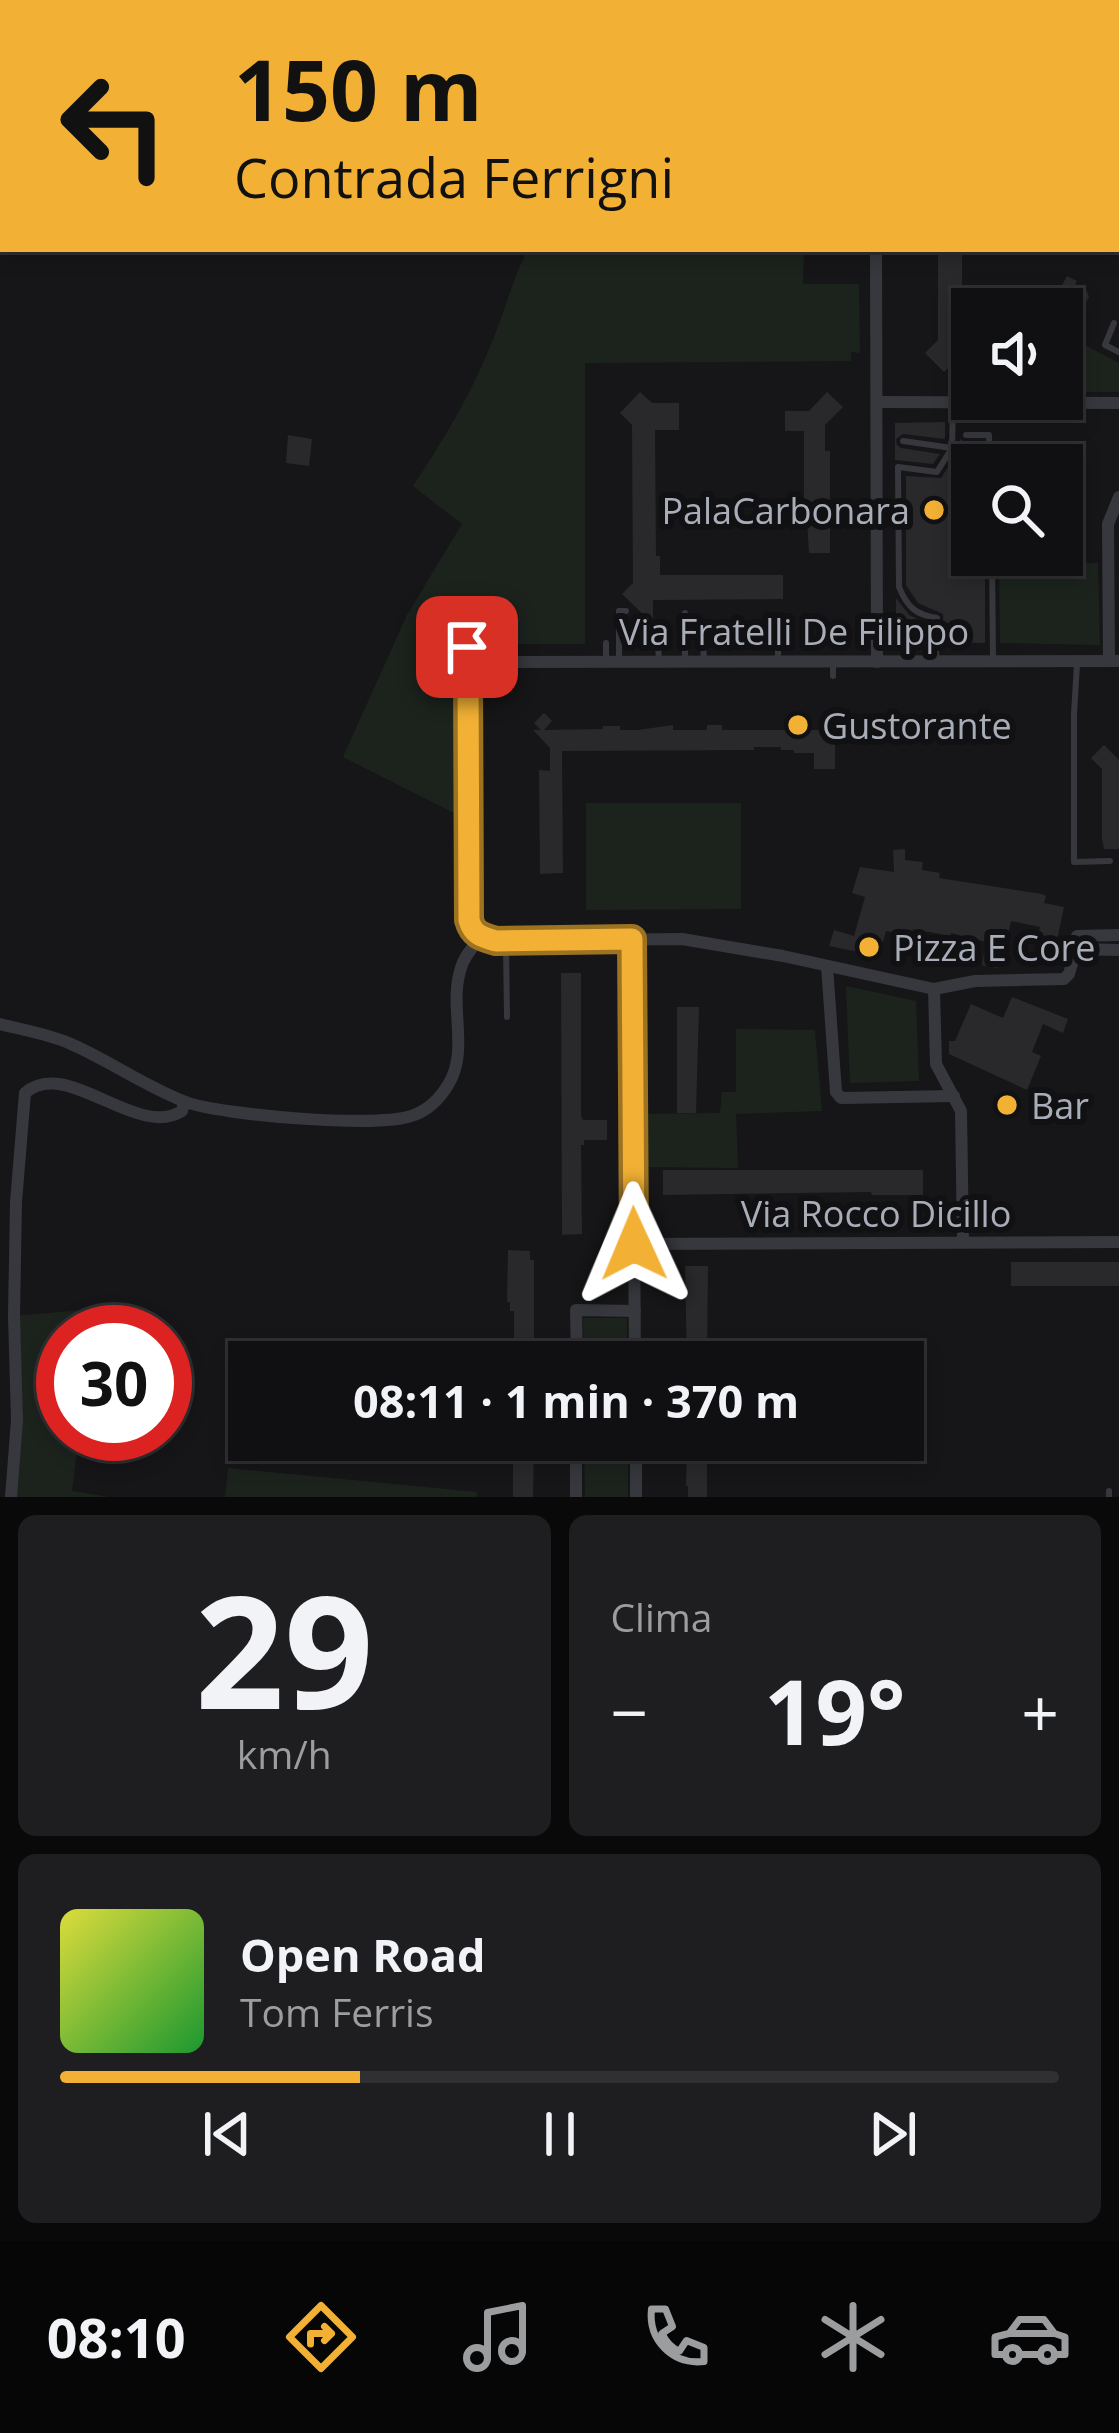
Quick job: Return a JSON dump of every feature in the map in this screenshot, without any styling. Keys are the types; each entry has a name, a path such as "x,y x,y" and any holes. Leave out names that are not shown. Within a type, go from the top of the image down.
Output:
{"street":[{"path":"876,252 877,662"},
{"path":"877,402 951,402"},
{"path":"1083,403 1119,403"},
{"path":"1114,661 1108,524 1119,497"},
{"name":"Via Fratelli De Filippo","path":"471,666 482,662 520,669 704,661 743,668 833,669 877,662 1114,661"},
{"path":"471,666 469,920 481,937 506,941 682,939 934,989 975,981 1064,979 1077,936 1119,935"},
{"path":"4,1025 71,1044 184,1102 388,1122 425,1110 448,1086 458,1054 459,974 481,937"},
{"path":"632,939 635,1341"},
{"path":"1076,949 1119,950"},
{"path":"826,966 836,1092 841,1098 954,1096"},
{"path":"934,989 936,1064 962,1111 963,1241"},
{"path":"11,1497 17,1420 16,1202 25,1094 48,1082 163,1118 182,1111 184,1102"},
{"name":"Via Rocco Dicillo","path":"634,1244 1119,1243"},
{"path":"577,1341 576,1310 635,1311"},
{"path":"576,1497 577,1461"},
{"path":"636,1461 636,1497"}],"lane":[{"path":"1114,323 1105,345 1119,352"},
{"path":"966,435 989,435 989,444"},
{"path":"903,441 951,448"},
{"path":"936,661 937,618 920,615 906,604 899,587 898,467 937,472 951,450"},
{"path":"992,576 993,661"},
{"path":"625,666 619,611 626,610"},
{"path":"685,614 685,661"},
{"path":"606,643 625,666"},
{"path":"625,666 658,644"},
{"path":"703,644 704,661"},
{"path":"778,644 786,666"},
{"path":"467,647 471,666"},
{"path":"1077,661 1073,862 1110,861"},
{"path":"506,941 507,1018"}],"shaded area":[{"path":"527,252 804,252 803,284 859,284 860,353 851,352 851,361 585,363 585,644 457,644 456,814 343,757 407,615 462,524 413,486 477,376"},
{"path":"1083,344 1119,363 1119,392 1083,392"},
{"path":"1083,563 1098,563 1100,645 1000,643 999,576 1083,576"},
{"path":"586,803 741,803 741,909 586,910"},
{"path":"846,986 916,1001 919,1081 850,1083"},
{"path":"736,1029 815,1030 822,1111 736,1114 738,1168 643,1167 644,1114 720,1113 722,1092 736,1092"},
{"path":"36,1314 36,1461 76,1461 72,1491 109,1497 13,1497 14,1316"},
{"path":"583,1318 627,1318 627,1341 584,1341"},
{"path":"584,1461 628,1461 628,1497 585,1497"},
{"path":"228,1468 477,1492 477,1497 225,1497"}],"building":[{"path":"938,252 962,252 962,288 951,288 951,365 944,372 925,353 938,340"},
{"path":"1067,276 1082,288 1060,288"},
{"path":"640,392 652,403 679,403 679,430 655,430 660,575 783,575 783,599 653,600 653,624 622,594 633,583 632,425 620,413"},
{"path":"827,392 843,407 825,425 825,451 830,451 830,553 809,553 804,431 785,431 785,411 809,411"},
{"path":"945,422 945,439 903,434 896,439 901,448 940,454 933,464 895,460 895,423"},
{"path":"288,435 312,439 309,466 286,463"},
{"path":"951,463 951,576 985,576 985,643 944,642 943,614 918,603 906,585 906,476 941,478"},
{"path":"896,598 909,615 929,624 929,642 896,642"},
{"path":"544,713 552,721 544,730 620,726 620,730 638,730 673,725 673,730 707,730 707,725 722,725 722,730 820,730 837,713 852,728 835,745 835,769 814,769 814,753 781,747 562,751 563,873 540,874 539,770 550,771 550,748 533,730 541,730 534,723"},
{"path":"1104,745 1119,760 1119,849 1104,849 1102,838 1102,769 1091,758"},
{"path":"905,849 905,860 923,862 922,870 940,873 939,878 1046,896 1044,903 1064,907 1057,940 1038,936 1040,927 1011,921 997,968 982,965 986,942 951,933 913,929 912,936 886,931 879,956 829,946 834,930 854,936 865,897 852,893 860,867 894,872 893,850"},
{"path":"561,973 581,973 581,1116 583,1120 607,1120 607,1140 584,1140 581,1145 582,1234 562,1235"},
{"path":"1012,997 1068,1019 1063,1033 1043,1024 1032,1052 1041,1056 1027,1090 949,1054 949,1041 955,1041 971,1004 1003,1018"},
{"path":"677,1007 699,1007 696,1113 677,1113"},
{"path":"663,1170 923,1170 923,1195 663,1195"},
{"path":"508,1250 530,1251 534,1341 514,1341 514,1311 507,1302"},
{"path":"1011,1262 1119,1262 1119,1286 1011,1286"},
{"path":"685,1266 708,1266 707,1341 687,1341"},
{"path":"513,1461 534,1461 533,1497 513,1497"},
{"path":"687,1461 707,1461 707,1497 688,1497"}],"place":[{"name":"PalaCarbonara","path":"934,510"},
{"name":"Gustorante","path":"798,725"},
{"name":"Pizza E Core","path":"869,947"},
{"name":"Bar","path":"1007,1105"}],"route":[{"path":"467,647 471,666 468,838 472,929 496,941 632,939 634,1244"}]}
